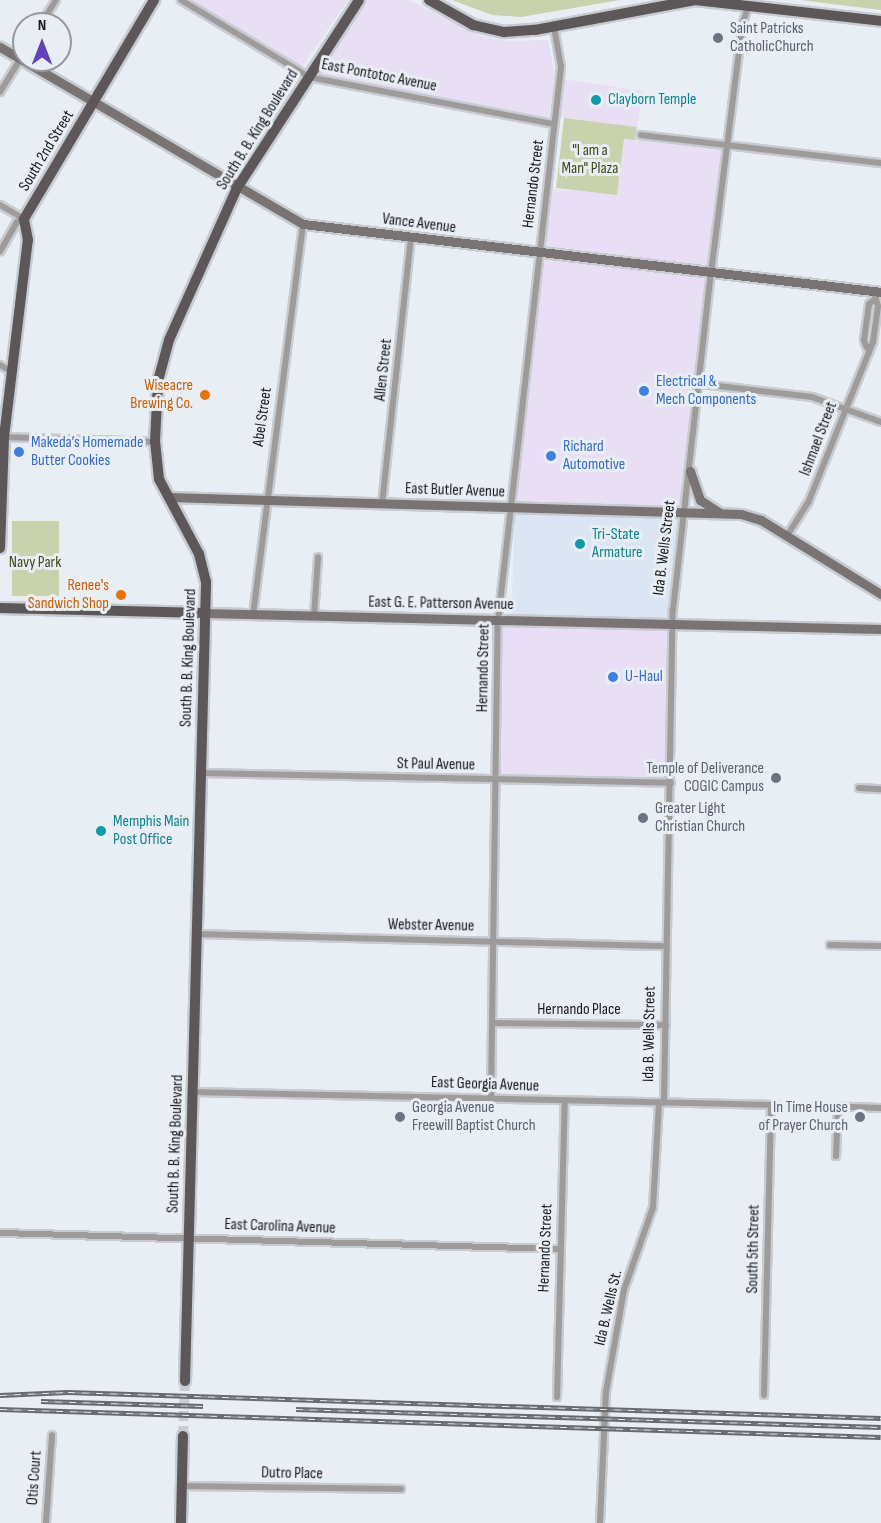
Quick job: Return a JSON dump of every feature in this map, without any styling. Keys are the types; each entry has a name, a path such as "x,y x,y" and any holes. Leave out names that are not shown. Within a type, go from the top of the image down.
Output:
{"main road":[{"name":"South 2nd Street","path":"24,219 154,0"},
{"name":"South B. B. King Boulevard","path":"185,1381 193,1092 194,934 206,582 199,554 159,478 155,442 163,358 237,188 359,0"},
{"path":"429,0 488,30 554,27 678,1 748,3 881,21"},
{"path":"0,548 2,437 28,240 24,219"},
{"name":"East G. E. Patterson Avenue","path":"0,608 205,614"},
{"path":"181,1523 183,1436"}],"street":[{"name":"East Pontotoc Avenue","path":"181,0 309,76 554,124"},
{"name":"Ida B. Wells Street","path":"661,1103 666,1025 673,625 684,513 701,384 711,273 748,3"},
{"name":"Hernando Street","path":"491,1098 498,621 561,67 554,27"},
{"path":"0,92 12,72"},
{"name":"Vance Avenue","path":"47,72 237,188 303,224 876,295"},
{"path":"641,135 881,163"},
{"path":"0,205 24,219"},
{"path":"0,251 17,222 24,219"},
{"name":"Abel Street","path":"253,615 265,500 303,224"},
{"name":"Allen Street","path":"382,504 411,239"},
{"name":"Ishmael Street","path":"787,536 808,503 846,408 867,348 864,340 869,304 876,295"},
{"path":"0,365 11,371"},
{"path":"701,384 794,394 846,408 881,422"},
{"path":"2,437 155,442"},
{"path":"690,471 700,500 720,513"},
{"name":"East Butler Avenue","path":"168,498 741,514 761,520 881,594"},
{"path":"314,616 318,557"},
{"name":"East G. E. Patterson Avenue","path":"205,614 881,629"},
{"name":"St Paul Avenue","path":"201,773 671,783"},
{"path":"859,788 881,789"},
{"name":"Webster Avenue","path":"194,934 667,946"},
{"path":"830,945 881,946"},
{"name":"Hernando Place","path":"492,1023 666,1025"},
{"name":"East Georgia Avenue","path":"193,1092 774,1105"},
{"name":"Hernando Street","path":"557,1397 559,1249 566,1101"},
{"name":"Ida B. Wells St.","path":"600,1523 606,1392 624,1290 653,1207 661,1103"},
{"name":"South 5th Street","path":"764,1395 774,1105"},
{"path":"824,1106 881,1108"},
{"path":"836,1156 838,1106"},
{"name":"East Carolina Avenue","path":"0,1233 559,1249"},
{"name":"Otis Court","path":"46,1523 52,1435"},
{"name":"Dutro Place","path":"183,1486 401,1489"}],"shaded area":[{"path":"190,0 348,0 302,67"},
{"path":"367,0 409,0 477,35 509,41 548,40 555,73 549,118 319,76"},
{"path":"562,79 643,91 637,127 564,118 557,113"},
{"path":"642,137 724,146 709,271 544,249 552,189 616,194 624,139"},
{"path":"543,257 708,277 677,524 513,504"},
{"path":"515,511 681,517 677,624 511,618"},
{"path":"502,626 669,629 666,780 499,777"}],"green space":[{"path":"452,0 620,0 521,17 492,15"},
{"path":"800,0 881,0 881,10"},
{"name":"\"I am a Man\" Plaza","path":"564,118 637,127 635,140 624,139 617,195 556,188"},
{"name":"Navy Park","path":"12,521 59,521 59,596 12,596"}],"tunnel":[{"path":"776,1105 824,1106"},
{"path":"183,1436 185,1381"}],"railway":[{"path":"0,1395 68,1392 881,1418"},
{"path":"41,1401 203,1406"},
{"path":"0,1409 881,1437"},
{"path":"296,1409 881,1427"}],"place":[{"name":"Saint Patricks CatholicChurch","path":"718,38"},
{"name":"Clayborn Temple","path":"596,100"},
{"name":"Electrical & Mech Components","path":"644,391"},
{"name":"Wiseacre Brewing Co.","path":"205,395"},
{"name":"Makeda’s Homemade Butter Cookies","path":"19,452"},
{"name":"Richard Automotive","path":"551,456"},
{"name":"Tri-State Armature","path":"580,544"},
{"name":"Renee's Sandwich Shop","path":"121,595"},
{"name":"U-Haul","path":"613,677"},
{"name":"Temple of Deliverance COGIC Campus","path":"776,778"},
{"name":"Greater Light Christian Church","path":"643,818"},
{"name":"Memphis Main Post Office","path":"101,831"},
{"name":"Georgia Avenue Freewill Baptist Church","path":"400,1117"},
{"name":"In Time House of Prayer Church","path":"860,1117"}]}
